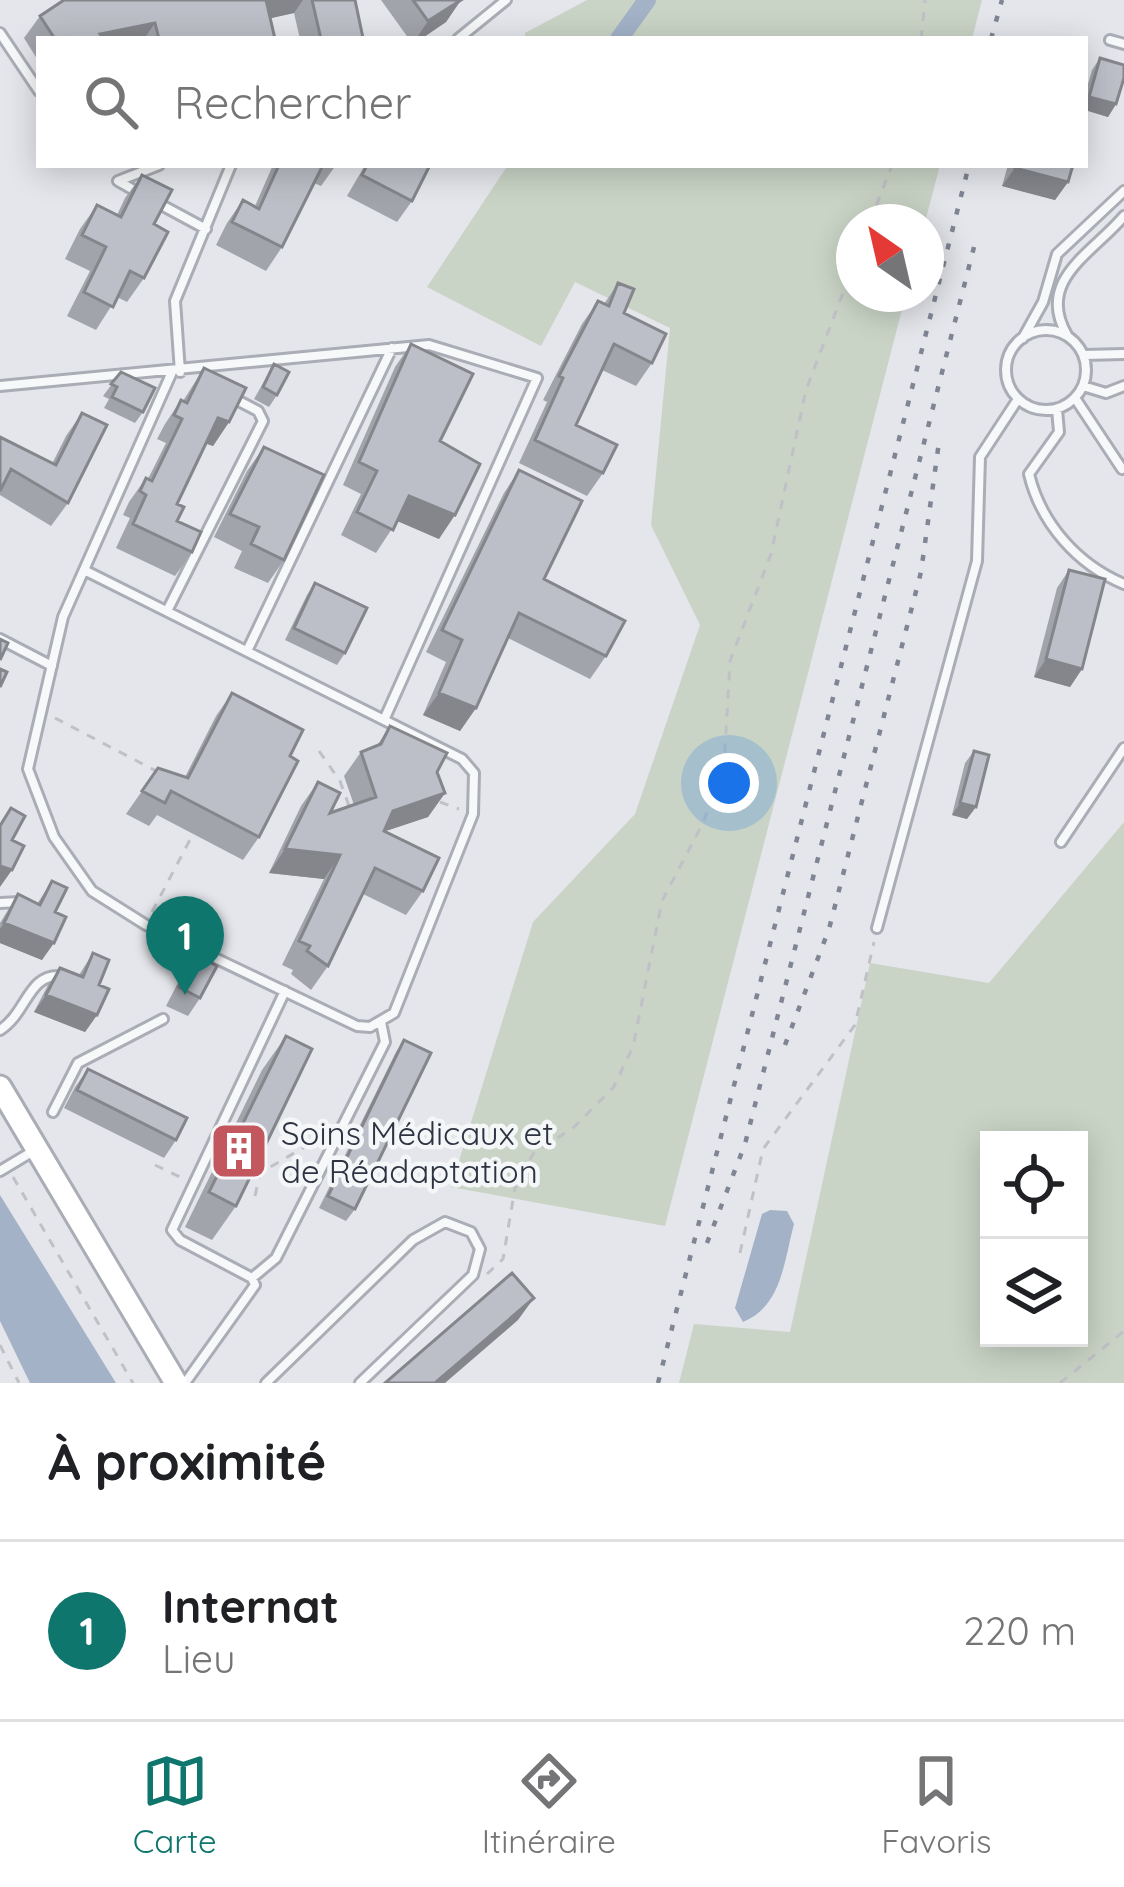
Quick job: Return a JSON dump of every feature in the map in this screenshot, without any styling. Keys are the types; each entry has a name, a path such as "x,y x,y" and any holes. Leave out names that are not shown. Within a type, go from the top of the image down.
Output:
{"street":[{"path":"0,1087 181,1383"}],"lane":[{"path":"462,36 506,0"},
{"path":"0,33 36,87"},
{"path":"1110,40 1124,44"},
{"path":"151,168 118,181 206,229"},
{"path":"84,570 462,759 474,772 473,814 394,1013 381,1022 357,1026 146,925 92,891 53,837 28,769 63,617 84,570 176,372 175,301 230,168"},
{"path":"1124,191 1057,254 1042,302 1013,348 1006,374 1018,399 1043,410 1058,409 1083,386 1084,355 1068,337 1057,300 1062,280 1124,216"},
{"path":"1023,338 1045,331 1068,337"},
{"path":"0,386 429,345 537,378 384,720"},
{"path":"247,652 392,348"},
{"path":"1084,355 1124,354"},
{"path":"197,370 204,382"},
{"path":"1083,386 1106,393 1124,386"},
{"path":"167,611 263,421 258,411 222,392"},
{"path":"1075,398 1122,469"},
{"path":"877,928 977,561 980,457 1018,399"},
{"path":"1058,409 1059,432 1029,474 1033,489 1078,558 1124,584"},
{"path":"0,638 52,666"},
{"path":"1061,842 1124,748"},
{"path":"0,902 20,902"},
{"path":"0,1030 18,1018 43,977 65,977"},
{"path":"181,1383 255,1285 252,1278 180,1240 172,1229 284,991"},
{"path":"53,1112 75,1070 91,1055 163,1019"},
{"path":"252,1278 276,1258 385,1042 381,1022"},
{"path":"75,1070 94,1079"},
{"path":"3,1169 36,1148"},
{"path":"266,1383 413,1240 445,1222 459,1224 480,1250 473,1275 360,1383"}],"path":[{"path":"921,36 925,0"},
{"path":"877,204 891,168"},
{"path":"486,1274 503,1259 516,1182 534,1153 573,1128 614,1088 633,1047 662,901 704,824 724,766 730,661 776,535 806,390 836,311"},
{"path":"42,710 166,775"},
{"path":"319,751 340,781 354,822"},
{"path":"429,798 473,814"},
{"path":"146,925 193,834"},
{"path":"740,1253 763,1149 856,1025 877,928"},
{"path":"255,1196 260,1173 331,1132 339,1133"},
{"path":"155,1165 191,1184"},
{"path":"3,1169 133,1383"},
{"path":"1060,1383 1124,1331"},
{"path":"0,1345 19,1383"}],"green space":[{"path":"587,0 982,0 973,36 525,33"},
{"path":"506,168 939,168 930,204 836,204 836,312 901,312 665,1226 451,1187 533,922 635,814 700,625 651,525 670,328 575,282 541,346 427,287"},
{"path":"1124,822 1124,1383 679,1383 694,1324 790,1332 870,963 989,983"}],"water":[{"path":"0,1195 116,1383 30,1383 0,1321"},
{"path":"787,1211 794,1224 774,1294 743,1322 735,1308 762,1214"}],"building":[{"path":"64,0 266,0 274,36 158,36 155,23 101,36 53,36 40,16"},
{"path":"312,0 355,0 363,36 320,36"},
{"path":"413,0 461,0 428,21"},
{"path":"1100,58 1124,65 1116,104 1089,97"},
{"path":"278,168 322,168 282,247 232,222 243,200 259,209"},
{"path":"366,168 428,168 412,201 362,175"},
{"path":"1015,168 1072,168 1068,182"},
{"path":"142,175 172,190 154,224 168,232 144,278 130,271 113,307 84,292 106,247 82,235 97,205 121,217"},
{"path":"618,283 634,289 624,313 666,334 652,363 614,344 576,425 617,445 603,473 535,440 563,378 559,376 598,301 609,306"},
{"path":"411,344 473,374 440,441 480,464 455,515 409,496 393,530 357,512 377,471 359,462"},
{"path":"274,364 289,372 277,395 263,387"},
{"path":"204,368 246,388 229,422 218,418 177,504 184,507 177,521 201,532 192,552 133,524 146,495 140,491 146,478 152,481 182,419 174,415 181,400 187,403"},
{"path":"121,372 155,388 143,412 112,397 117,387 111,384"},
{"path":"82,413 107,425 68,503 11,469 0,491 0,437 56,465"},
{"path":"264,447 324,475 284,560 251,544 259,527 230,514"},
{"path":"519,470 582,501 544,579 625,621 606,656 519,613 476,708 439,693 462,640 442,630"},
{"path":"1069,570 1105,579 1082,669 1046,659"},
{"path":"315,583 367,608 345,653 294,628"},
{"path":"232,693 303,730 290,756 298,761 259,837 171,791 165,803 142,791 158,768 188,778"},
{"path":"390,726 447,753 437,772 445,793 393,811 384,831 439,858 423,891 375,868 328,966 299,941 340,855 285,849 318,782 340,793 330,813 376,797 361,752 381,744"},
{"path":"974,751 989,755 976,807 960,803"},
{"path":"11,808 25,816 12,840 24,846 12,870 0,866 0,826"},
{"path":"52,881 67,888 55,912 66,917 54,943 4,923 18,894 40,905"},
{"path":"93,953 109,960 99,985 109,989 97,1015 46,995 60,968 83,977"},
{"path":"195,954 217,966 200,998 179,987"},
{"path":"286,1036 312,1049 236,1206 209,1192"},
{"name":"Soins Médicaux et de Réadaptation","path":"404,1040 431,1053 355,1209 328,1196"},
{"path":"88,1069 187,1118 176,1140 77,1090"},
{"path":"512,1273 534,1298 435,1383 385,1383"}],"waterway":[{"path":"621,36 647,0"}],"railway":[{"path":"992,36 1002,0"},
{"path":"658,1383 968,168"},
{"path":"707,1243 745,1144 974,247"},
{"path":"785,1045 829,929 921,572 939,442"}],"place":[{"name":"Internat","path":"185,995"},
{"name":"Soins Médicaux et de Réadaptation","path":"239,1151"}]}
